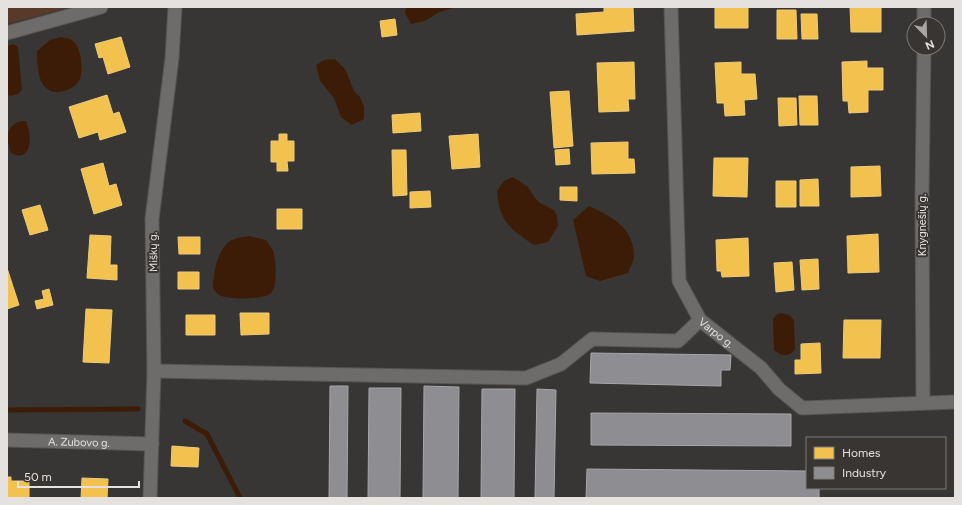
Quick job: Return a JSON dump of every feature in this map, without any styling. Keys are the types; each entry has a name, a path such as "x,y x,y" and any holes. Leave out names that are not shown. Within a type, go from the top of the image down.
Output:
{"street":[{"path":"7,33 101,7"},
{"name":"Miškų g.","path":"150,498 154,370 152,219 172,58 175,7"},
{"name":"Varpo g.","path":"672,7 679,281 700,320 761,368 779,389 802,408 955,402"},
{"name":"Knygnešių g.","path":"923,403 922,187 924,56"},
{"path":"154,370 526,378 561,364 592,339 678,341 700,320"},
{"name":"A. Zubovo g.","path":"7,440 152,444"}],"shaded area":[{"path":"7,7 71,7 7,24"},
{"path":"406,7 456,7 439,12 425,21 411,24 405,13"},
{"path":"61,37 70,39 77,46 82,65 81,77 79,81 70,89 55,92 44,86 41,80 37,51 50,40"},
{"path":"13,44 18,47 22,90 18,94 10,96 7,94 7,46"},
{"path":"335,59 345,69 354,91 360,97 364,107 364,119 352,125 341,117 334,98 320,81 316,65 324,60"},
{"path":"22,121 26,121 30,140 27,151 18,155 11,153 8,143 8,133 12,126"},
{"path":"513,177 528,187 540,203 554,210 557,216 558,226 548,242 534,245 512,229 503,217 500,210 497,191 504,181"},
{"path":"589,206 619,223 629,236 634,255 628,273 600,281 586,276 573,220"},
{"path":"249,236 266,240 273,251 276,279 273,290 267,295 254,298 230,298 219,295 213,288 213,282 215,269 222,250 230,241"},
{"path":"781,313 789,315 794,320 795,349 788,355 782,355 774,350 773,319 776,315"}],"building: Homes":[{"path":"604,7 633,7 634,31 577,35 576,14 604,12"},
{"path":"715,7 748,7 748,28 715,28"},
{"path":"850,7 881,7 881,32 851,32"},
{"path":"777,10 796,10 797,39 777,39"},
{"path":"801,14 817,14 818,39 802,39"},
{"path":"395,19 397,35 382,37 380,21"},
{"path":"121,37 130,67 108,74 103,57 99,58 95,44"},
{"path":"867,61 867,68 883,68 883,90 868,90 868,112 849,113 848,101 843,101 842,62"},
{"path":"634,62 635,99 628,99 629,111 599,112 597,63"},
{"path":"741,62 741,74 755,74 757,99 744,100 745,115 725,116 724,103 717,103 715,63"},
{"path":"569,91 573,146 554,148 550,92"},
{"path":"107,95 113,114 119,112 126,132 100,140 98,132 79,138 69,107"},
{"path":"799,96 817,96 818,125 800,125"},
{"path":"778,98 796,98 797,125 779,126"},
{"path":"420,113 421,131 393,133 392,115"},
{"path":"279,134 287,134 287,141 294,141 294,161 287,161 288,171 277,171 277,162 271,162 271,141 279,141"},
{"path":"478,134 480,167 452,169 449,136"},
{"path":"628,142 628,159 634,159 635,173 592,174 591,143"},
{"path":"569,149 570,164 556,165 555,150"},
{"path":"392,150 406,150 407,195 393,196"},
{"path":"714,158 748,158 747,197 713,196"},
{"path":"103,163 109,186 116,184 122,205 94,214 81,169"},
{"path":"880,166 881,196 851,197 851,167"},
{"path":"818,179 819,206 800,206 800,180"},
{"path":"776,181 796,181 796,207 776,207"},
{"path":"560,187 577,187 577,201 560,200"},
{"path":"430,191 431,207 410,208 410,192"},
{"path":"40,205 48,230 30,235 22,210"},
{"path":"277,209 302,209 302,229 277,229"},
{"path":"878,234 879,272 848,273 847,236"},
{"path":"90,235 111,236 110,265 117,265 117,280 87,278"},
{"path":"178,237 200,237 200,254 179,254"},
{"path":"748,238 749,276 722,277 721,271 717,271 716,240"},
{"path":"818,259 819,289 802,290 800,260"},
{"path":"792,262 794,290 776,292 774,263"},
{"path":"7,268 19,305 7,309"},
{"path":"178,272 199,272 199,289 178,289"},
{"path":"49,289 53,305 37,309 35,301 44,299 42,291"},
{"path":"86,309 112,310 109,363 83,362"},
{"path":"240,313 269,313 269,334 241,335"},
{"path":"186,315 215,315 215,335 186,335"},
{"path":"844,320 881,320 880,358 843,358"},
{"path":"820,343 821,373 795,374 795,360 801,360 801,344"},
{"path":"172,446 199,448 198,467 171,466"},
{"path":"7,477 11,477 11,481 29,481 29,498 7,498"},
{"path":"82,478 108,479 107,498 81,498"}],"building: Industry":[{"path":"591,353 731,355 730,370 721,370 721,386 590,383"},
{"path":"330,386 348,386 347,498 329,498"},
{"path":"424,386 459,387 458,498 423,498"},
{"path":"369,388 401,388 400,498 368,498"},
{"path":"482,389 515,389 514,498 481,498"},
{"path":"537,389 556,390 554,498 535,498"},
{"path":"591,413 791,414 791,446 591,445"},
{"path":"587,469 806,471 806,489 819,489 819,498 586,498"}],"waterway":[{"path":"7,410 138,409"},
{"path":"185,421 207,434 240,498"}]}
